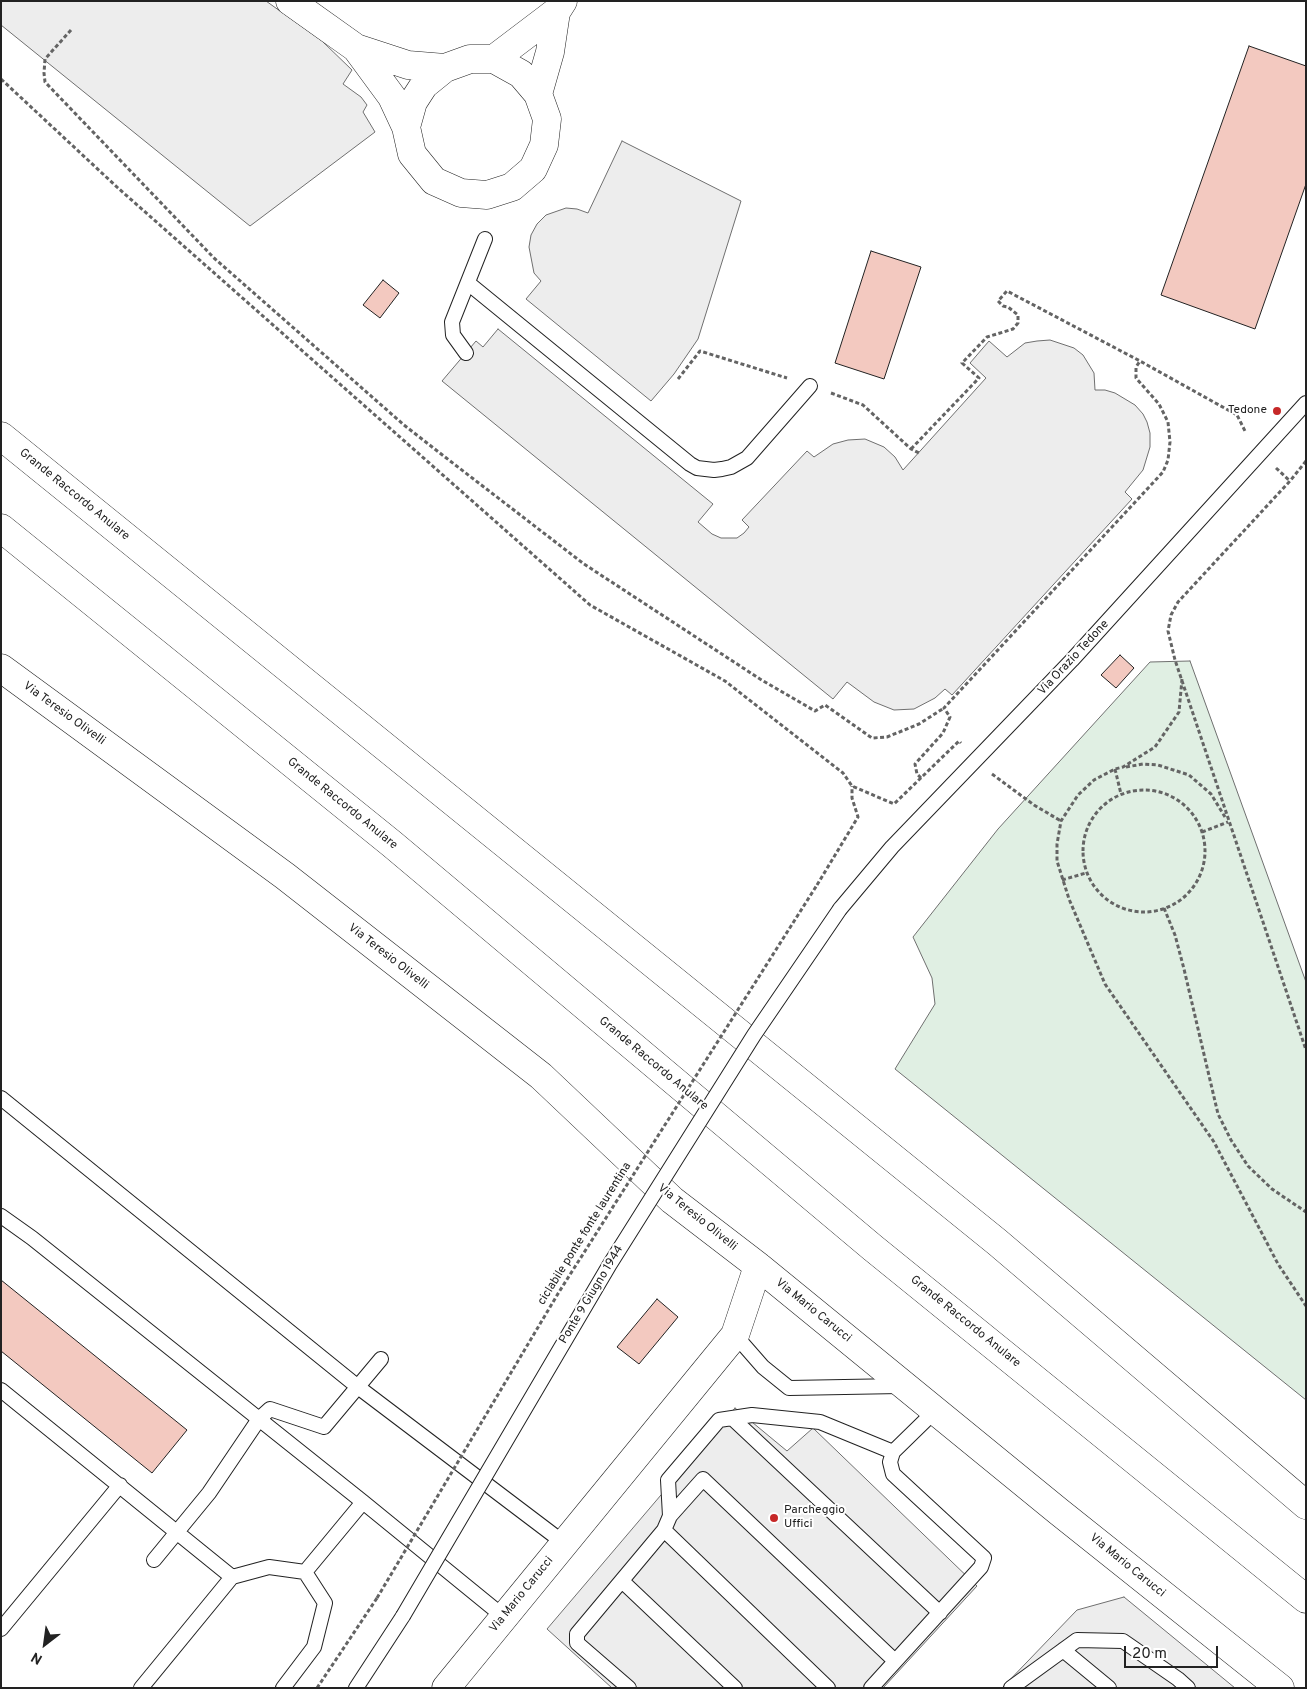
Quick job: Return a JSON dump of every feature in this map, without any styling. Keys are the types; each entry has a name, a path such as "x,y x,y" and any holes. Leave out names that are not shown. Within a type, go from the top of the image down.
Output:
{"main road":[{"path":"290,1 356,48 408,65 445,68"},
{"path":"494,59 559,7"},
{"path":"538,94 550,52 559,7"},
{"path":"356,48 392,97 406,127 412,154 434,181 460,193 487,195 512,187 533,170 544,145 547,119 538,94 521,74 494,59 470,60 445,68 424,85 413,102 406,127"},
{"name":"Grande Raccordo Anulare","path":"1,436 998,1242 1306,1505"},
{"name":"Grande Raccordo Anulare","path":"1,528 392,844 873,1248 1306,1599"},
{"name":"Via Teresio Olivelli","path":"1,668 285,876 534,1070 672,1200 758,1266"},
{"name":"Via Mario Carucci","path":"446,1688 736,1335 758,1266 1050,1505 1280,1688"}],"lane":[{"path":"466,353 453,335 452,322 484,239"},
{"path":"468,283 697,468 714,470 731,467 740,463 817,388"},
{"name":"Via Orazio Tedone","path":"840,909 892,847 1072,660 1306,404"},
{"name":"Ponte 9 Giugno 1944","path":"356,1688 403,1616 610,1264 749,1042 840,909"},
{"path":"1,1098 358,1388 564,1543"},
{"path":"1,1216 32,1238 504,1617"},
{"path":"736,1335 764,1367 789,1388 904,1385"},
{"path":"154,1560 224,1473 259,1419 270,1408 324,1427 381,1360"},
{"path":"1,1390 232,1577"},
{"path":"871,1688 981,1567 984,1558 893,1474 890,1462 893,1452 936,1410"},
{"path":"670,1516 668,1480 719,1420 752,1415 820,1422 893,1452"},
{"path":"732,1418 940,1613"},
{"path":"629,1688 577,1643 577,1634 664,1530 670,1516 703,1479 895,1661"},
{"path":"1,1629 120,1485"},
{"path":"305,1572 363,1502"},
{"path":"664,1530 828,1688"},
{"path":"141,1688 232,1577 269,1567 305,1572 325,1603 314,1647 283,1688"},
{"path":"622,1581 734,1688"},
{"path":"1011,1688 1077,1640 1123,1641 1188,1688"},
{"path":"1062,1650 1109,1688"}],"path":[{"path":"71,30 45,59 45,82 214,258 404,424 584,564 760,679 815,711 826,705 872,738 887,736 919,724 944,708 1163,472 1168,460 1170,442 1168,422 1159,404 1136,378 1136,368 1140,361"},
{"path":"1,79 118,188 590,605 725,681 843,773 852,786 894,804 959,741 964,745"},
{"path":"911,449 979,378 962,363 987,337 1013,328 1018,324 1018,315 1003,306 998,300 1008,291 1237,415 1246,430 1246,439"},
{"path":"678,379 700,351 794,380"},
{"path":"817,388 864,406 911,449 921,454"},
{"path":"1306,461 1290,481 1178,602 1171,615 1168,631 1175,660 1306,1050"},
{"path":"1273,466 1290,481"},
{"path":"1123,767 1155,747 1178,712 1182,679"},
{"path":"921,778 917,774 915,764 943,733 950,718 944,708"},
{"path":"1229,823 1212,794 1189,775 1158,765 1143,764 1123,767 1094,780 1078,795 1061,822 1057,844 1057,861 1062,880 1105,984 1214,1142 1278,1264 1306,1306"},
{"path":"1115,769 1121,794"},
{"path":"991,773 1034,805 1061,822"},
{"name":"ciclabile ponte fonte laurentina","path":"317,1688 377,1598 559,1292 817,885 858,817 852,798 852,786"},
{"path":"1147,789 1167,794 1184,804 1197,819 1204,838 1205,858 1200,878 1188,894 1172,906 1152,912 1132,912 1113,904 1097,891 1086,873 1082,853 1084,833 1093,815 1108,800 1121,794 1126,791 1147,789"},
{"path":"1202,832 1229,823"},
{"path":"1062,880 1086,873"},
{"path":"1164,908 1175,935 1184,969 1218,1114 1230,1140 1248,1166 1272,1189 1306,1212"}],"green space":[{"path":"1190,661 1306,982 1306,1400 895,1069 935,1004 932,978 913,937 998,829 1150,662"}],"shaded area":[{"path":"1,1 266,1 322,41 352,70 343,84 361,97 367,105 363,112 375,132 250,226 1,25"},
{"path":"622,141 741,201 698,339 674,374 651,401 526,299 541,281 534,273 529,247 531,235 537,224 546,215 566,208 588,213"},
{"path":"498,329 713,504 698,522 712,534 721,538 737,538 744,533 749,527 742,520 807,451 814,457 833,444 848,440 865,439 884,447 895,457 903,470 986,378 970,363 989,341 1007,357 1025,343 1037,341 1050,340 1074,348 1083,355 1094,373 1095,390 1115,393 1135,405 1143,414 1150,433 1150,447 1143,470 1125,492 1132,499 952,695 945,689 935,698 914,709 894,710 874,702 847,682 833,699 442,381 476,341 483,347"},
{"name":"Parcheggio Uffici","path":"735,1408 787,1451 813,1428 977,1586 883,1688 612,1688 547,1629"},
{"path":"1124,1597 1235,1688 1002,1688 1077,1610"}],"building":[{"path":"1249,46 1306,66 1306,184 1255,329 1161,295"},
{"path":"871,251 921,267 884,379 835,363"},
{"path":"383,280 399,293 380,318 363,305"},
{"path":"1120,655 1134,668 1116,688 1101,675"},
{"path":"1,1280 187,1430 152,1473 1,1351"},
{"path":"657,1299 678,1317 639,1364 617,1347"}],"place":[{"name":"Tedone","path":"1277,411"},
{"name":"Parcheggio Uffici","path":"774,1518"}]}
